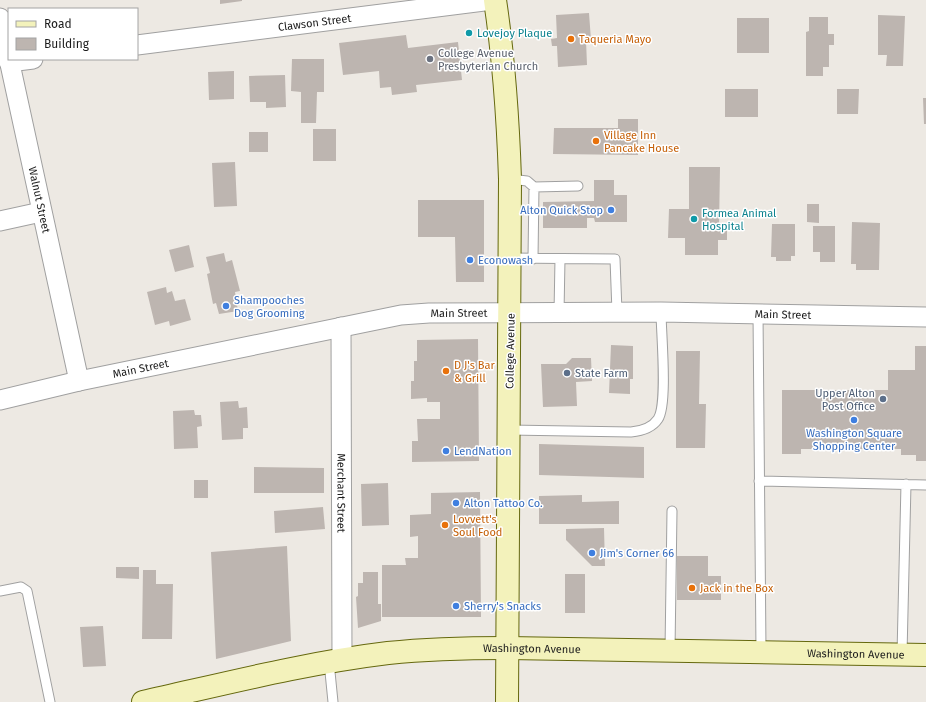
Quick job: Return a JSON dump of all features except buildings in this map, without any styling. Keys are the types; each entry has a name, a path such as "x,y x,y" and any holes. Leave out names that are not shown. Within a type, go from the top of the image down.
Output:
{"main road":[{"name":"College Avenue","path":"494,0 504,66 510,179 507,702"},
{"name":"Washington Avenue","path":"143,702 336,661 389,653 443,649 507,648 761,651 926,655"}],"street":[{"name":"Clawson Street","path":"138,45 494,0"},
{"name":"Walnut Street","path":"0,18 2,43 8,59"},
{"path":"9,62 25,60"},
{"name":"Walnut Street","path":"9,62 79,381"},
{"path":"0,221 41,212"},
{"name":"Main Street","path":"0,400 79,381 401,315 661,312 926,317"},
{"name":"Merchant Street","path":"336,661 341,327"}],"lane":[{"path":"510,179 527,181 534,187 578,186"},
{"path":"533,259 534,187"},
{"path":"510,258 616,259 617,312"},
{"path":"559,313 560,259"},
{"path":"509,430 631,432 642,430 651,426 658,419 663,399 661,312"},
{"path":"758,314 761,651"},
{"path":"759,481 926,485"},
{"path":"902,654 906,484"},
{"path":"670,650 672,512"},
{"path":"0,591 21,587 27,591 50,702"},
{"path":"333,702 336,661"}],"place":[{"name":"Lovejoy Plaque","path":"469,33"},
{"name":"Taqueria Mayo","path":"571,39"},
{"name":"College Avenue Presbyterian Church","path":"430,59"},
{"name":"Village Inn Pancake House","path":"596,141"},
{"name":"Alton Quick Stop","path":"611,210"},
{"name":"Formea Animal Hospital","path":"694,219"},
{"name":"Econowash","path":"470,260"},
{"name":"Shampooches Dog Grooming","path":"226,306"},
{"name":"D J's Bar & Grill","path":"446,371"},
{"name":"State Farm","path":"567,373"},
{"name":"Upper Alton Post Office","path":"883,399"},
{"name":"Washington Square Shopping Center","path":"854,420"},
{"name":"LendNation","path":"446,451"},
{"name":"Alton Tattoo Co.","path":"456,503"},
{"name":"Lovvett's Soul Food","path":"445,525"},
{"name":"Jim's Corner 66","path":"592,553"},
{"name":"Jack in the Box","path":"692,588"},
{"name":"Sherry's Snacks","path":"456,606"}]}
